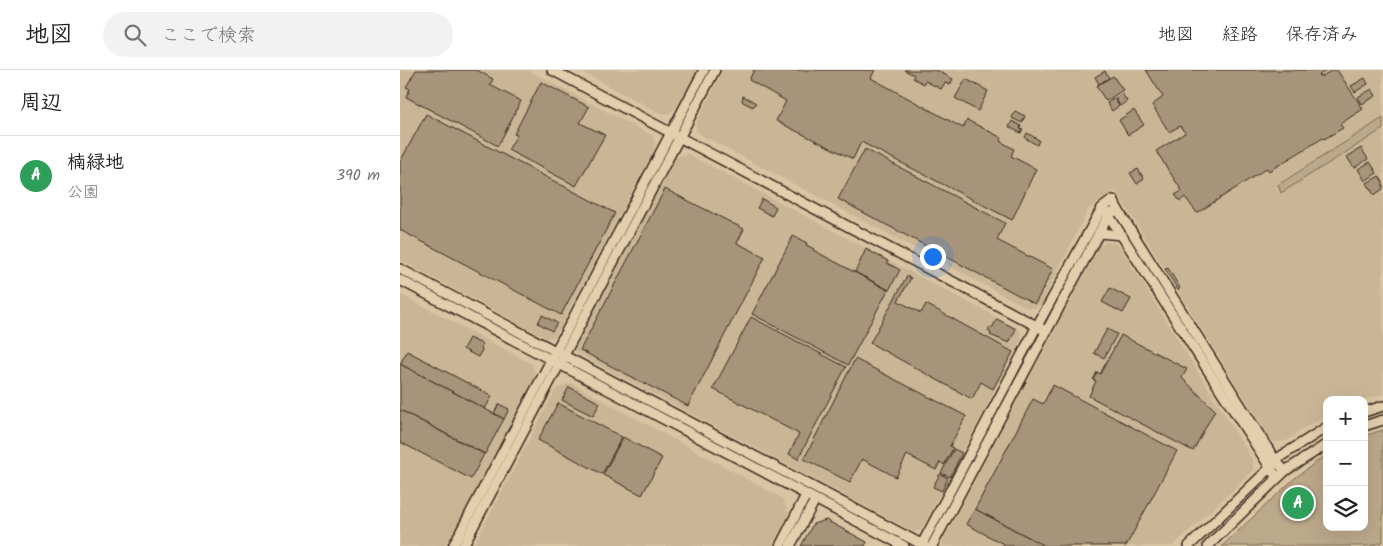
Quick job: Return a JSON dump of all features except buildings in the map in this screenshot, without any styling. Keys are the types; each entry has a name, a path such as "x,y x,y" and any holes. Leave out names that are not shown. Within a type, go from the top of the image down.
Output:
{"street":[{"path":"552,70 1046,331"},
{"path":"463,546 704,70"},
{"path":"452,546 680,137 715,70"},
{"path":"400,280 557,358 922,545 1037,326 1113,200 1272,464 1278,478"},
{"path":"932,546 1099,233 1105,211"},
{"path":"1105,211 1272,464 1285,471"},
{"path":"1099,233 1122,235"},
{"path":"400,269 810,498 904,546"},
{"path":"1368,411 1383,406"},
{"path":"1368,425 1383,420"},
{"path":"1188,546 1272,464 1323,430"},
{"path":"1208,546 1285,471 1323,447"},
{"path":"780,546 810,498"},
{"path":"790,546 810,498"}],"shaded area":[{"path":"400,70 528,70 653,136 655,146 653,152 554,337 546,338 400,260"},
{"path":"578,70 697,70 678,107 665,114"},
{"path":"723,70 1383,70 1383,394 1368,398 1368,396 1323,396 1323,417 1287,441 1274,442 1270,439 1116,191 1089,208 1041,305 1035,308 1028,308 701,135 697,131 696,123"},
{"path":"1383,118 1383,129 1281,193 1278,185"},
{"path":"688,154 1017,328 1021,333 1021,341 921,530 912,531 575,351 575,347 676,157"},
{"path":"1106,242 1115,243 1120,247 1253,460 1253,471 1173,546 943,546 943,540 1099,247"},
{"path":"400,294 532,364 536,379 447,546 400,546"},
{"path":"571,383 782,498 789,514 772,546 473,546 556,389"},
{"path":"1383,430 1383,542 1370,546 1222,546 1295,478 1323,457 1323,531 1368,531 1368,435"}],"place":[{"name":"楠緑地","path":"1298,503"}]}
